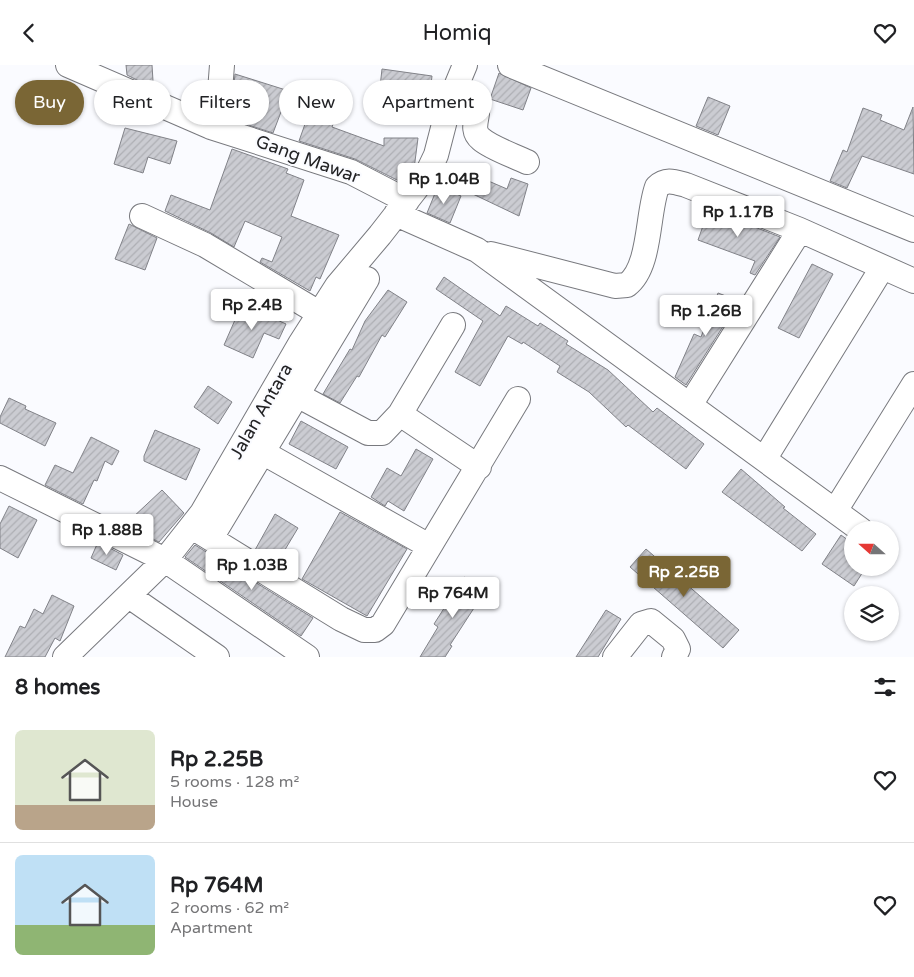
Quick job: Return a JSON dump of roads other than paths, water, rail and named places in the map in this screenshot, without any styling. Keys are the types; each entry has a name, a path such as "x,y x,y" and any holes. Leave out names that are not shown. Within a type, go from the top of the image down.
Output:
{"street":[{"name":"Gang Mawar","path":"68,65 211,127 351,172 402,208 477,250"},
{"path":"211,127 220,91 222,65"},
{"name":"Jalan Antara","path":"459,80 465,65"},
{"path":"510,65 914,230"},
{"name":"Jalan Antara","path":"65,657 165,560 201,533 275,387 337,286 426,176 436,155 444,125"},
{"path":"476,125 476,131 480,139 528,161"},
{"path":"477,250 615,286 627,285 637,275 642,263 657,187 665,181 670,181 686,185 800,230 914,281"},
{"path":"142,216 205,245 320,313"},
{"path":"690,405 800,230"},
{"path":"477,250 765,458 848,521"},
{"path":"765,458 882,268"},
{"path":"367,279 262,452 201,533 341,619 371,631 380,628 479,467 518,399"},
{"path":"275,387 297,395 368,433 382,433 400,414 453,325"},
{"path":"835,511 914,384"},
{"path":"400,414 479,467"},
{"path":"262,452 429,546"},
{"path":"0,477 165,560 307,657"},
{"path":"129,596 218,657"},
{"path":"615,657 641,624 651,621 675,642 678,649 674,657"}]}
